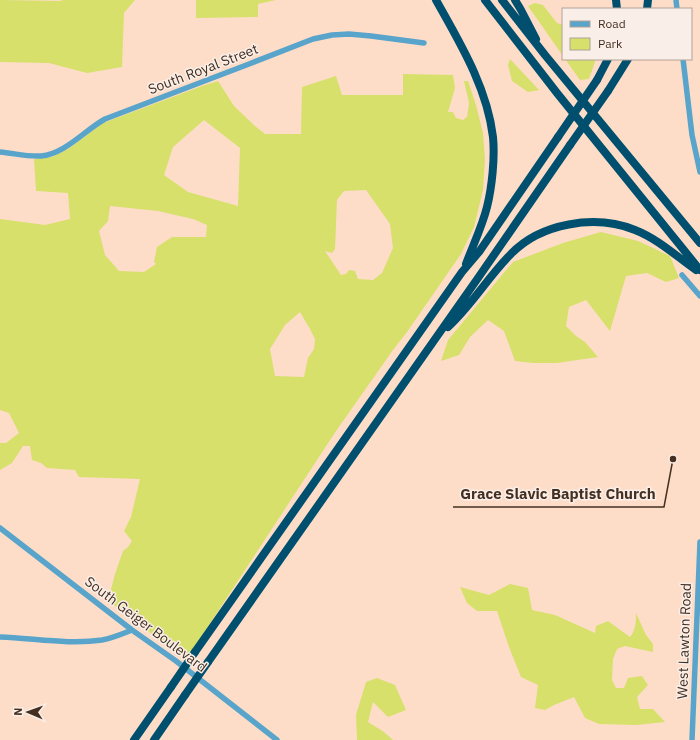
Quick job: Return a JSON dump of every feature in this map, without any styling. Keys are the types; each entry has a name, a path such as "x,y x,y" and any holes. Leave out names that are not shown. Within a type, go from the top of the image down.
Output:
{"highway":[{"path":"436,0 465,52 479,83 488,109 493,138 492,183 487,206 481,226 462,272"},
{"path":"485,0 700,272"},
{"path":"502,0 545,56 700,244"},
{"path":"514,0 522,10 545,56"},
{"path":"134,740 462,272 479,252 597,80 607,60"},
{"path":"154,740 608,91 627,60"},
{"path":"437,336 459,317 496,269 522,244 554,228 570,224 614,224 636,230 660,243 700,272"},
{"path":"128,740 152,714"}],"street":[{"name":"South Royal Street","path":"0,152 40,156 55,152 62,149 105,118 236,70 313,39 347,34 424,43"},
{"path":"683,60 692,135 700,172"},
{"path":"682,275 700,296"},
{"name":"South Geiger Boulevard","path":"0,528 132,630 176,661 277,740"},
{"name":"West Lawton Road","path":"692,740 700,542"},
{"path":"0,637 85,641 103,640 132,630"}],"green space":[{"path":"0,0 135,0 124,13 122,67 87,73 49,63 0,62"},
{"path":"196,0 276,0 258,4 258,17 196,18"},
{"path":"535,3 543,5 557,23 562,25 562,55 528,6"},
{"path":"510,59 539,90 528,92 512,81 508,65"},
{"path":"566,60 596,60 589,79 580,80"},
{"path":"403,74 453,75 455,88 448,112 453,112 456,118 463,120 467,117 469,103 464,81 468,81 483,133 485,159 483,190 474,227 461,254 336,431 186,660 157,639 142,625 108,601 123,551 132,541 124,531 131,517 140,479 79,477 75,470 47,468 41,463 32,460 30,446 23,446 12,463 0,470 0,443 6,443 19,433 9,413 0,410 0,219 45,225 70,219 68,193 36,191 34,159 52,157 68,149 103,123 218,81 234,106 265,134 301,134 302,87 336,76 342,95 403,95","holes":["204,120 240,148 238,206 188,192 164,175 173,147","366,190 390,224 393,248 382,273 373,280 358,279 355,271 349,270 346,274 341,275 325,251 332,253 335,249 337,200 344,191","110,206 158,211 193,219 207,225 206,237 172,237 157,247 154,262 156,264 144,272 119,271 105,255 99,231 108,221","300,312 315,339 314,349 308,358 304,377 275,376 270,349 285,325"]},
{"path":"601,232 638,241 670,256 679,278 666,282 647,273 626,276 610,331 586,300 569,307 566,326 576,336 585,342 598,357 557,363 515,361 504,331 488,320 470,337 459,355 441,361 448,340 513,262 563,243"},
{"path":"510,584 528,588 532,610 555,615 595,633 596,626 608,621 630,637 635,628 636,613 646,635 653,644 653,652 625,646 617,649 613,659 612,680 616,688 624,688 628,678 642,676 648,685 637,697 640,709 653,709 665,722 636,725 599,724 585,718 574,697 545,710 535,708 538,685 521,677 497,611 477,611 467,603 460,587 489,595"},
{"path":"377,678 395,685 406,710 388,717 373,702 368,722 384,732 393,740 357,740 356,715 366,682"}],"place":[{"name":"Grace Slavic Baptist Church","path":"673,459"}]}
